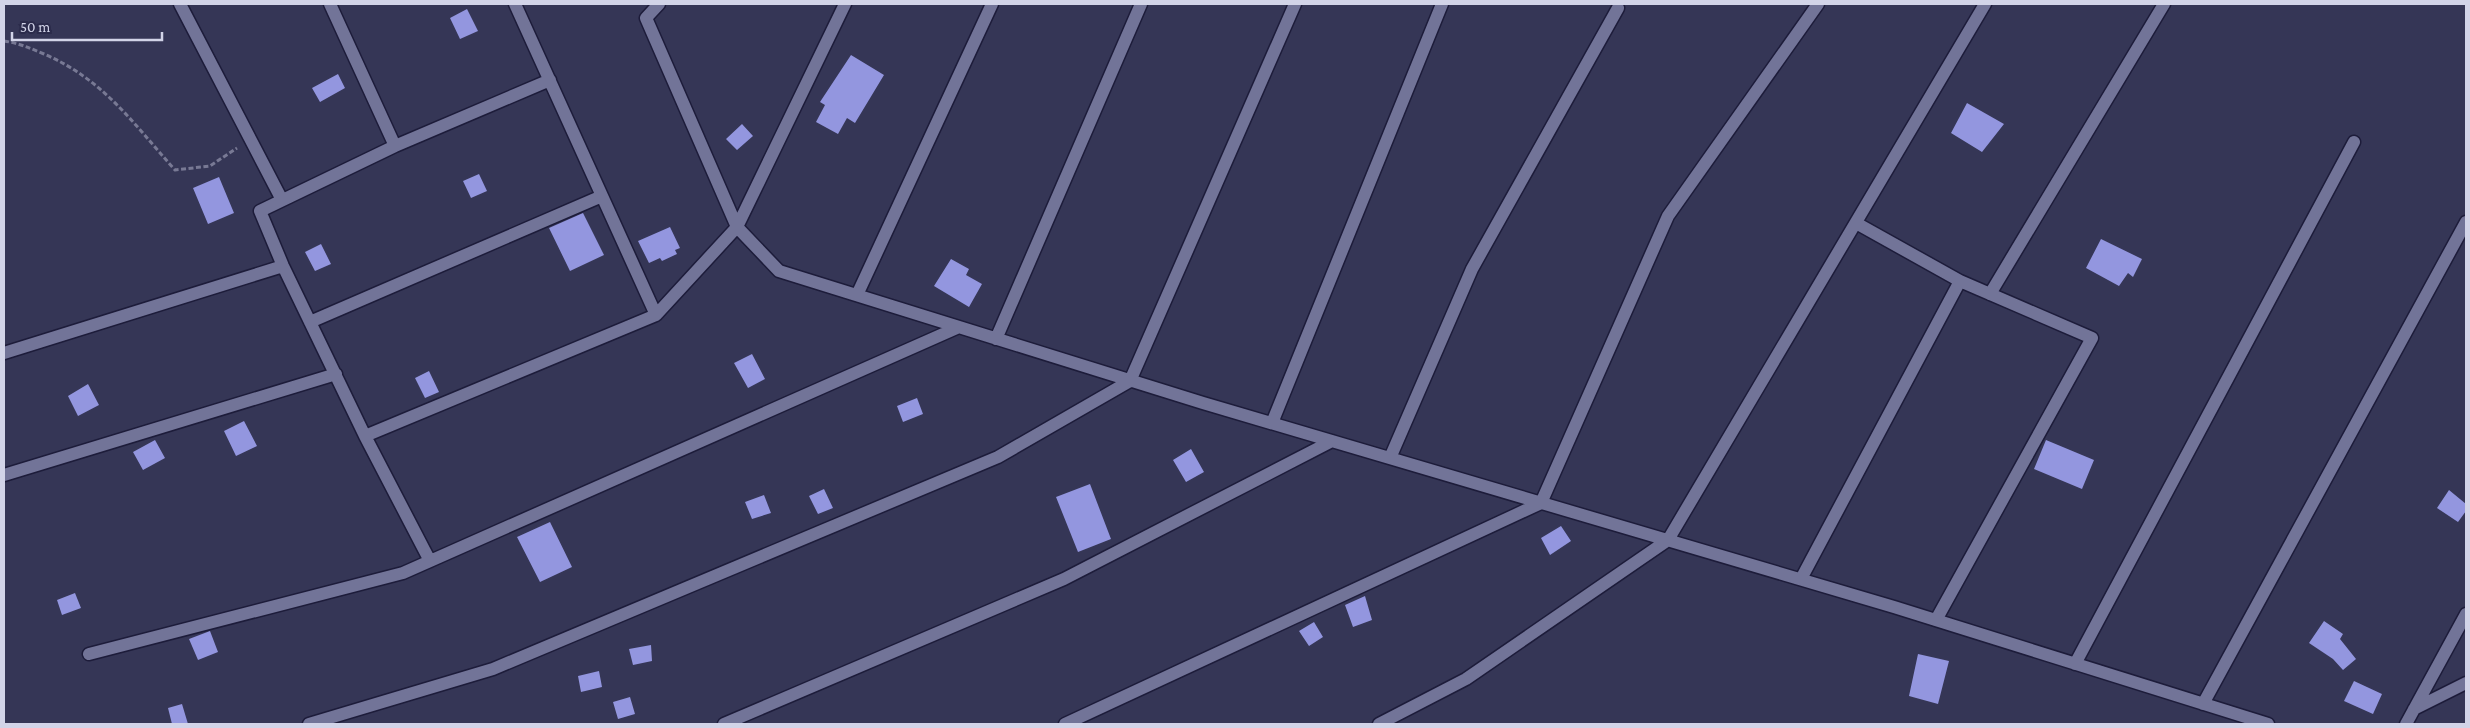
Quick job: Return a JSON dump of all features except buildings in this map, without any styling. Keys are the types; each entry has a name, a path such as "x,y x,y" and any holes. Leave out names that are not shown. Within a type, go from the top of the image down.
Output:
{"street":[{"path":"180,4 282,200"},
{"path":"330,4 395,146"},
{"path":"514,4 656,315"},
{"path":"659,4 646,18 737,227 779,271 1272,423 1936,620 2268,724"},
{"path":"365,436 656,315 737,227 844,4"},
{"path":"856,295 992,4"},
{"path":"996,339 1142,4"},
{"path":"309,724 493,669 998,457 1130,380 1295,4"},
{"path":"1272,423 1442,4"},
{"path":"1065,724 1540,502 1668,216 1818,4"},
{"path":"1379,724 1466,679 1668,540 1985,4"},
{"path":"1990,294 2164,4"},
{"path":"1390,458 1472,270 1618,8"},
{"path":"430,561 365,436 283,266 260,211 395,146 550,80"},
{"path":"2074,664 2354,142"},
{"path":"310,322 602,196"},
{"path":"1856,222 1960,281 2092,338 1936,620"},
{"path":"2203,704 2466,222"},
{"path":"4,353 283,266"},
{"path":"1801,579 1960,281"},
{"path":"89,654 403,573 959,327"},
{"path":"4,475 336,374"},
{"path":"724,724 1064,579 1332,441"},
{"path":"2406,724 2466,614"},
{"path":"2414,709 2466,684"}],"path":[{"path":"4,41 18,43 69,65 107,93 175,170 210,166 250,139"}]}
